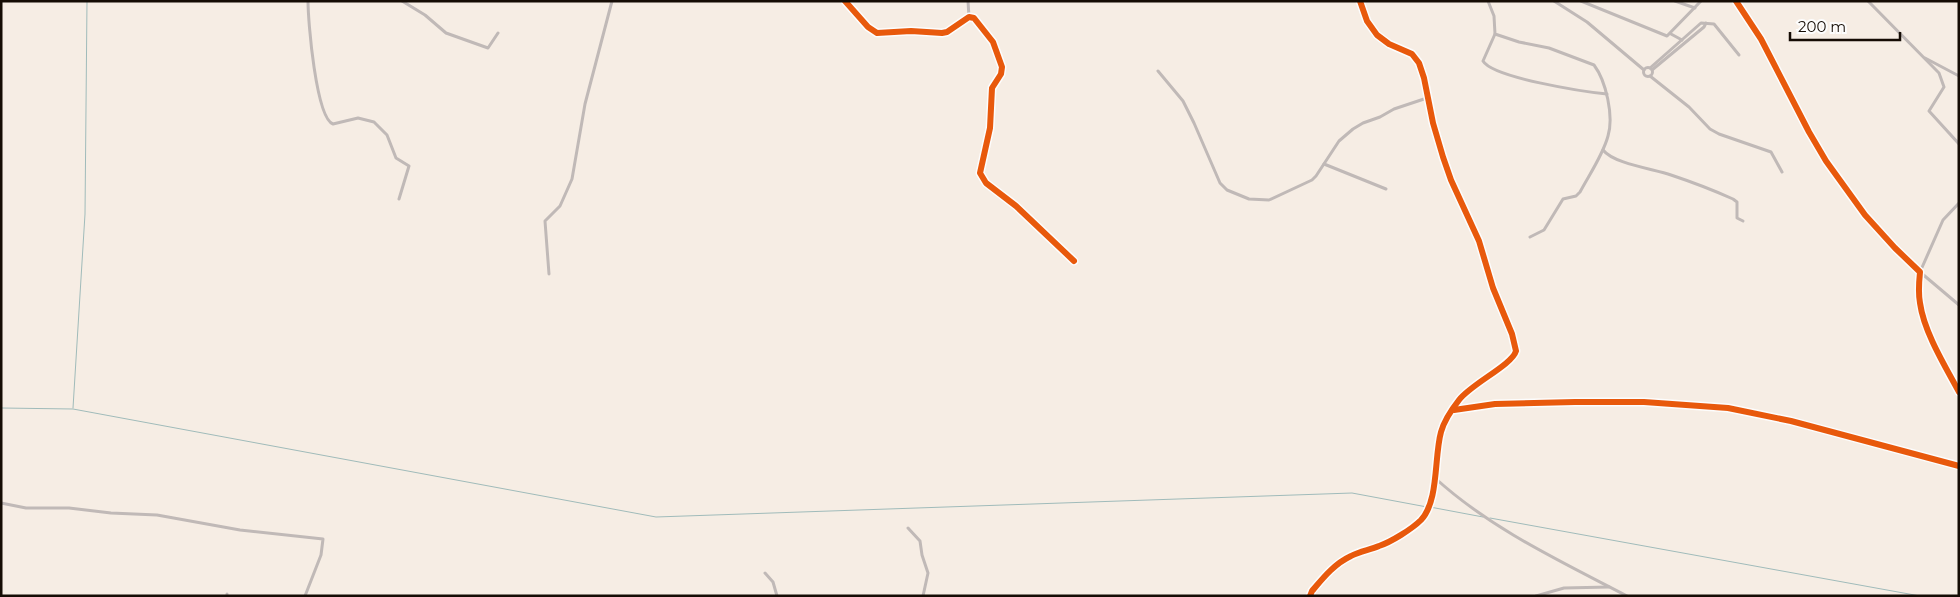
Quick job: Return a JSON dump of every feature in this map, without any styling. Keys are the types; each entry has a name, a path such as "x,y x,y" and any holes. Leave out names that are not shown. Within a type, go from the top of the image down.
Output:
{"street":[{"path":"308,1 314,70 327,119 334,124 362,118 374,122 384,131 396,158 409,166 399,199"},
{"path":"402,1 426,15 446,33 488,48 498,34"},
{"path":"549,274 545,221 560,206 572,179 585,104 612,1"},
{"path":"845,1 868,27 877,33 911,31 942,33 947,32 969,17"},
{"path":"968,1 969,17"},
{"path":"1310,596 1312,591 1338,563 1355,554 1382,545 1417,523 1428,509 1435,478 1441,432 1446,419 1468,390 1512,358 1516,351 1512,334 1493,288 1479,241 1450,180 1432,124 1422,70 1416,58 1377,36 1367,21 1360,1"},
{"path":"1554,1 1587,22 1644,70 1651,69 1704,27 1706,23"},
{"path":"1581,1 1661,36 1671,34 1701,1"},
{"path":"1675,1 1695,8"},
{"path":"1736,1 1761,39 1826,161 1865,215 1920,272 1959,305"},
{"path":"1868,1 1939,73 1944,87 1942,93 1930,108 1931,115 1959,144"},
{"path":"1490,3 1495,24 1495,34 1484,57 1485,64 1522,78 1582,92 1607,94"},
{"path":"969,17 974,18 988,34 1002,67 1002,72 992,88 990,128 980,174 986,184 1016,206 1074,261"},
{"path":"1650,76 1651,69 1701,23 1714,24 1739,56"},
{"path":"1495,34 1519,42 1549,48 1591,63 1596,67 1607,94 1609,132 1578,195 1563,199 1544,230 1530,237"},
{"path":"1671,34 1682,40"},
{"path":"1922,56 1959,76"},
{"path":"1644,70 1644,76 1650,76 1689,107 1710,129 1719,134 1771,152 1782,172"},
{"path":"1158,71 1183,101 1220,183 1230,193 1249,199 1268,200 1312,180 1341,138 1360,124 1380,117 1394,108 1428,98"},
{"path":"1602,149 1608,155 1638,168 1671,175 1733,198 1737,202 1737,218 1743,221"},
{"path":"1324,164 1386,188"},
{"path":"1959,204 1943,220 1920,272 1919,302 1930,334 1959,392"},
{"path":"1454,410 1495,404 1561,402 1644,402 1728,408 1792,422 1959,466"},
{"path":"1435,478 1464,502 1506,532 1627,596"},
{"path":"1,503 26,508 69,508 157,516 240,530 322,539 321,555 305,596"},
{"path":"908,528 920,541 928,573 923,596"},
{"path":"765,573 773,582 777,596"},
{"path":"1536,596 1570,587 1610,587"}],"waterway":[{"path":"73,408 85,214 87,1"},
{"path":"1,408 73,409 656,517 1352,493 1427,507"},
{"path":"1430,507 1483,517"},
{"path":"1490,518 1920,596"}],"cycle path":[{"path":"845,1 868,27 877,33 911,31 942,33 947,32 969,17 974,18 993,42 1002,67 1001,74 992,88 990,128 980,173 986,183 1016,206 1074,261"},
{"path":"1310,596 1320,581 1339,563 1354,554 1389,542 1421,520 1431,502 1439,442 1442,428 1449,415 1465,394 1507,362 1516,351 1512,334 1493,288 1479,241 1451,180 1443,157 1419,63 1412,54 1389,44 1377,35 1367,21 1360,1"},
{"path":"1736,1 1761,39 1826,161 1865,215 1920,272 1919,299 1922,314 1936,349 1959,392"},
{"path":"1454,410 1495,404 1575,402 1644,402 1728,408 1791,421 1959,466"}]}
